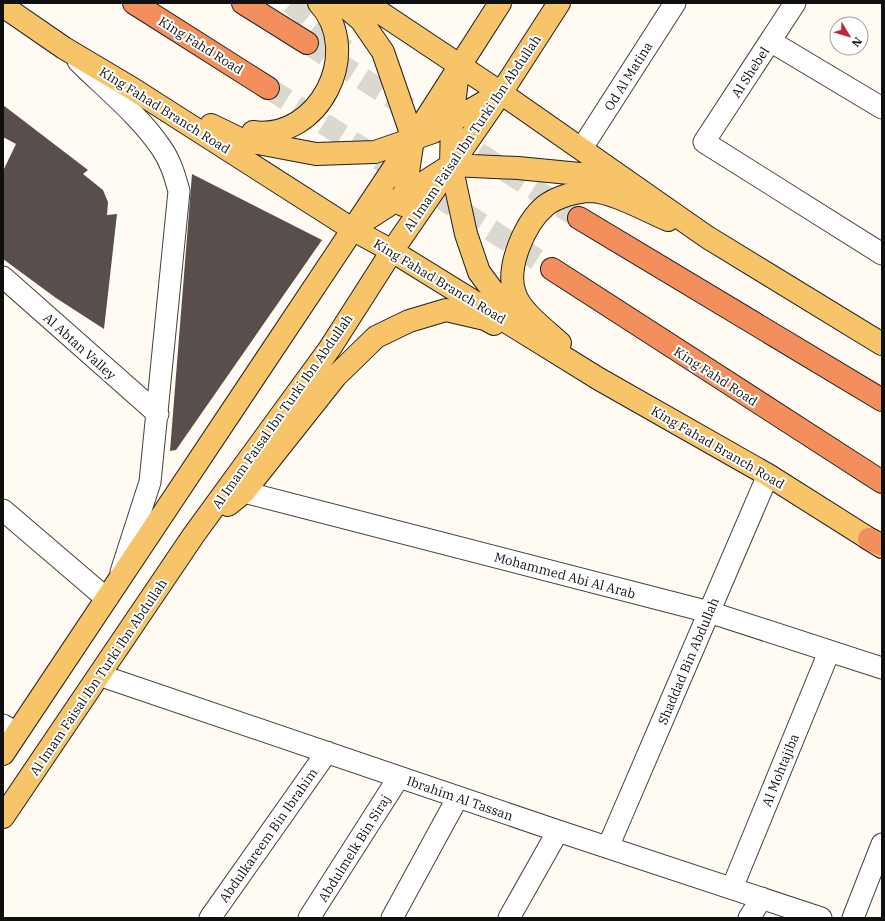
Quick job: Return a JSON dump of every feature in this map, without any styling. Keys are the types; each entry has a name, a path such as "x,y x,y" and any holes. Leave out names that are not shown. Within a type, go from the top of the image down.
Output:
{"highway":[{"name":"King Fahd Road","path":"134,3 268,88"},
{"path":"243,3 307,44"},
{"path":"579,218 882,400"},
{"name":"King Fahd Road","path":"552,270 882,482"}],"main road":[{"path":"133,89 242,131 265,134 281,132 308,117 321,100 333,79 336,66 336,36 325,10 319,3"},
{"path":"341,3 361,20 383,52 412,139 401,218 392,251"},
{"path":"366,3 582,148 707,236"},
{"path":"3,754 10,729 112,593 412,139 459,64 500,3"},
{"name":"Al Imam Faisal Ibn Turki Ibn Abdullah","path":"3,817 193,536 330,348 392,251 501,93 559,3"},
{"name":"King Fahad Branch Road","path":"3,6 64,48 133,89 352,229 392,251 599,379 768,475 878,544"},
{"path":"459,64 452,122 451,165 466,234 479,272 496,295 516,315 599,379"},
{"path":"133,89 242,140 316,154 375,152 433,132 501,93"},
{"path":"352,229 404,197 451,165 518,168 590,175 619,186 707,236 882,344"},
{"path":"599,379 528,313 515,294 513,272 515,256 527,226 545,206 559,199 590,191 604,192 707,236"},
{"path":"193,536 244,492 336,376 376,337 409,321 446,310 484,319 599,379"}],"street":[{"name":"Od Al Matina","path":"582,148 675,3"},
{"name":"Al Shebel","path":"795,3 704,142 882,254"},
{"path":"770,41 882,108"},
{"path":"3,510 112,593 150,482 158,414 179,191 173,170 163,149 155,139 146,128 64,48"},
{"name":"Al Abtan Valley","path":"3,277 158,414"},
{"name":"Shaddad Bin Abdullah","path":"608,847 768,475"},
{"name":"Mohammed Abi Al Arab","path":"244,492 709,612 882,668"},
{"name":"Al Mohtajiba","path":"732,888 829,652"},
{"name":"Ibrahim Al Tassan","path":"99,675 558,831 821,918"},
{"name":"Abdulkareem Bin Ibrahim","path":"210,918 327,752"},
{"name":"Abdulmelk Bin Siraj","path":"309,918 399,777"},
{"path":"392,918 458,797"},
{"path":"509,918 558,831"},
{"path":"853,918 882,844"},
{"path":"750,918 762,898"}],"building":[{"path":"3,105 88,170 83,174 103,190 108,202 107,215 117,214 104,329 56,298 3,259 3,171 16,144 3,137"},
{"path":"192,174 322,240 176,450 170,451"}],"tunnel":[{"path":"291,3 345,50"},
{"path":"307,43 411,110"},
{"path":"268,88 552,269"},
{"path":"450,135 579,218"}]}
